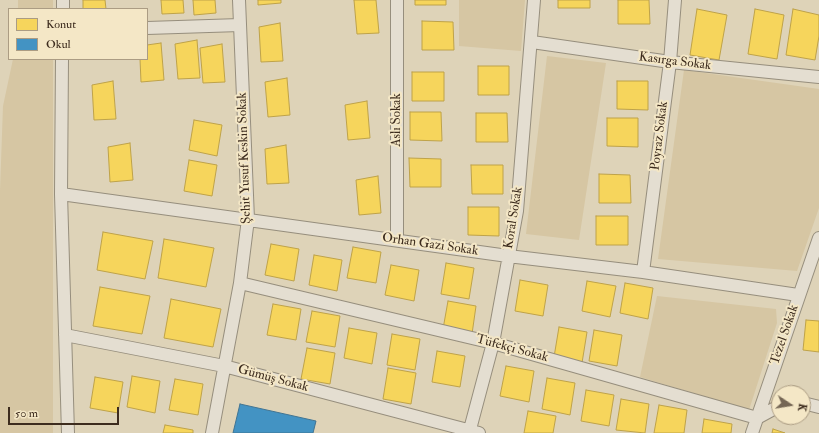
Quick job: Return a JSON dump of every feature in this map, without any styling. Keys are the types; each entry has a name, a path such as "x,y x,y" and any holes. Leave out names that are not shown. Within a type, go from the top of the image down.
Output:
{"street":[{"name":"Şehit Yusuf Keskin Sokak","path":"212,433 240,283 248,219 239,0"},
{"name":"Aslı Sokak","path":"396,240 397,0"},
{"name":"Koral Sokak","path":"472,432 493,343 517,211 532,42 534,0"},
{"name":"Poyraz Sokak","path":"643,272 670,62 675,0"},
{"path":"148,28 240,24"},
{"name":"Kasırga Sokak","path":"532,42 670,62 819,77"},
{"path":"62,60 61,194 68,433"},
{"name":"Orhan Gazi Sokak","path":"61,194 508,256 643,272 798,295"},
{"name":"Tezel Sokak","path":"752,433 798,295 819,238"},
{"name":"Tüfekçi Sokak","path":"240,283 493,343 756,418"},
{"name":"Gümüş Sokak","path":"65,335 224,366 472,432"},
{"path":"756,418 771,410"}],"shaded area":[{"path":"18,0 53,0 53,8 18,8"},
{"path":"459,0 525,0 521,51 459,46"},
{"path":"547,56 606,63 579,240 526,234"},
{"path":"13,60 53,60 53,433 0,433 0,191 3,106"},
{"path":"684,70 819,89 819,208 797,271 658,259"},
{"path":"657,296 776,309 777,323 749,410 640,377"}],"building: Konut":[{"path":"83,0 105,0 106,8 83,8"},
{"path":"161,0 183,0 184,13 162,14"},
{"path":"193,0 215,0 216,13 194,15"},
{"path":"258,0 281,0 281,3 258,5"},
{"path":"354,0 376,0 379,33 357,34"},
{"path":"415,0 446,0 446,5 415,5"},
{"path":"558,0 590,0 590,8 558,8"},
{"path":"618,0 649,0 650,24 618,24"},
{"path":"697,9 727,15 719,60 690,55"},
{"path":"755,9 784,15 777,59 748,54"},
{"path":"793,9 819,15 819,36 815,60 786,55"},
{"path":"422,21 453,22 454,50 422,50"},
{"path":"280,23 283,61 261,62 259,27"},
{"path":"197,40 200,78 178,79 175,44"},
{"path":"161,43 164,80 141,82 140,60 148,60 148,45"},
{"path":"222,44 225,82 203,83 200,48"},
{"path":"478,66 509,66 509,95 478,95"},
{"path":"412,72 444,72 444,101 412,101"},
{"path":"287,78 290,115 268,117 265,82"},
{"path":"113,81 116,119 94,120 92,85"},
{"path":"617,81 648,81 648,110 617,109"},
{"path":"367,101 370,138 348,140 345,105"},
{"path":"410,112 441,112 442,141 410,140"},
{"path":"476,113 507,113 508,142 476,142"},
{"path":"607,118 638,118 638,147 607,146"},
{"path":"194,120 222,125 217,156 189,150"},
{"path":"130,143 133,180 110,182 108,147"},
{"path":"286,145 289,183 267,184 265,149"},
{"path":"409,158 441,159 441,187 410,187"},
{"path":"189,160 217,165 212,196 184,191"},
{"path":"471,165 503,165 503,194 472,194"},
{"path":"599,174 630,175 631,203 599,203"},
{"path":"378,176 381,213 359,215 356,180"},
{"path":"468,207 499,207 499,236 468,235"},
{"path":"596,216 628,216 628,245 596,245"},
{"path":"103,232 153,241 145,279 97,270"},
{"path":"164,239 214,248 206,287 158,278"},
{"path":"271,244 299,249 294,281 265,275"},
{"path":"353,247 381,252 376,283 347,278"},
{"path":"314,255 342,260 337,291 309,285"},
{"path":"446,263 474,268 469,299 441,294"},
{"path":"391,265 419,270 414,301 385,295"},
{"path":"520,280 548,285 543,316 515,311"},
{"path":"587,281 616,286 610,317 582,311"},
{"path":"625,283 653,288 648,319 620,313"},
{"path":"100,287 150,296 142,334 93,326"},
{"path":"171,299 221,309 213,347 164,338"},
{"path":"448,301 476,306 472,334 443,329"},
{"path":"273,304 301,309 296,340 267,335"},
{"path":"312,311 340,316 335,347 306,342"},
{"path":"806,320 819,321 819,352 803,350"},
{"path":"559,327 587,332 582,363 554,357"},
{"path":"349,328 377,333 372,364 344,358"},
{"path":"594,330 622,335 617,366 589,361"},
{"path":"392,334 420,339 415,370 387,365"},
{"path":"307,348 335,353 330,384 301,379"},
{"path":"437,351 465,356 460,387 432,382"},
{"path":"506,366 534,371 529,402 500,396"},
{"path":"388,368 416,373 411,404 383,399"},
{"path":"132,376 160,381 155,413 127,407"},
{"path":"95,377 123,382 118,413 90,408"},
{"path":"547,378 575,383 570,415 542,409"},
{"path":"175,379 203,384 198,415 169,410"},
{"path":"586,390 614,395 609,426 581,421"},
{"path":"621,399 649,404 645,433 616,430"},
{"path":"659,405 687,410 684,433 654,433"},
{"path":"528,411 556,416 553,433 524,433"},
{"path":"704,419 732,424 731,433 702,433"},
{"path":"165,425 193,430 193,433 163,433"},
{"path":"773,429 785,433 772,433"}],"building: Okul":[{"path":"240,404 316,421 313,433 233,433"}]}
